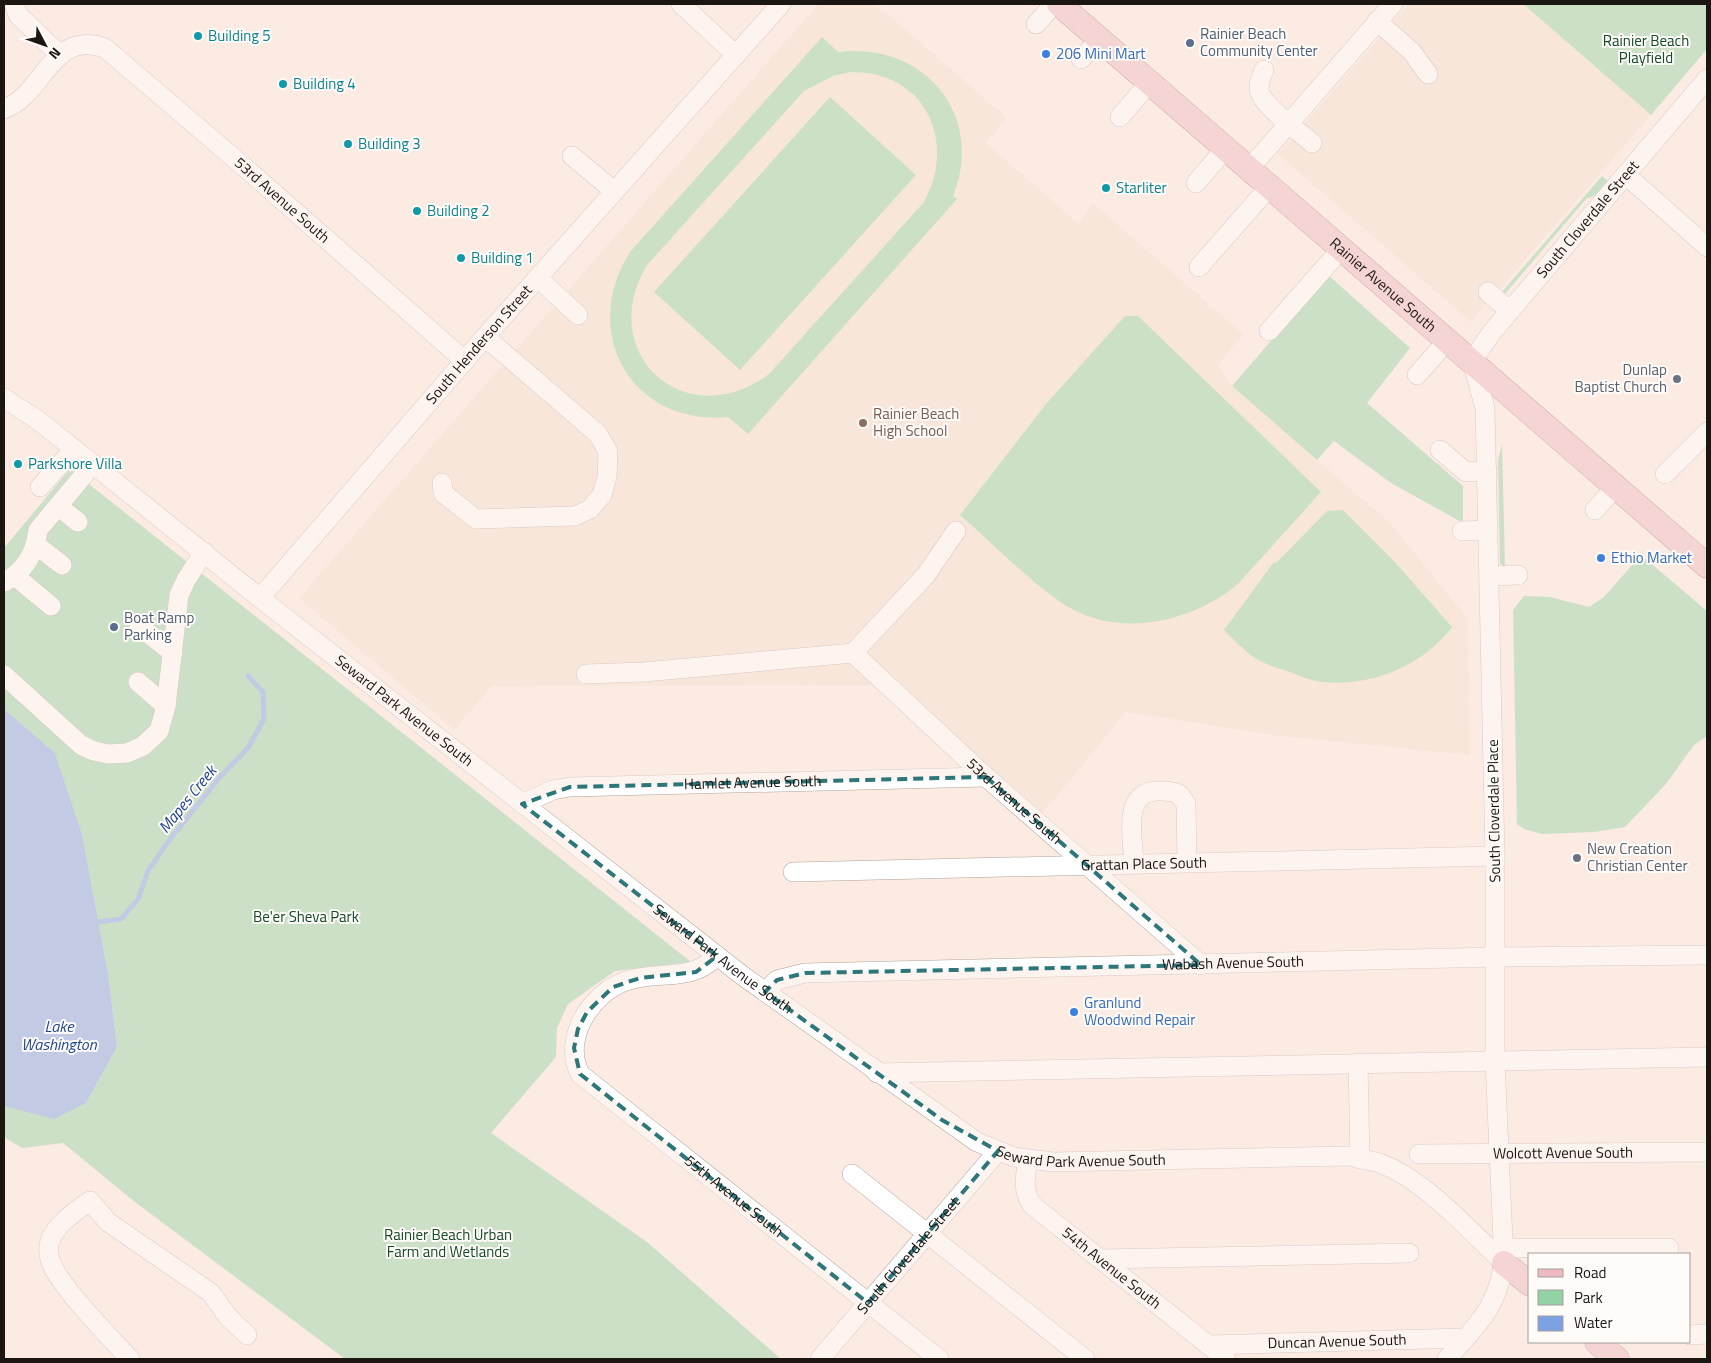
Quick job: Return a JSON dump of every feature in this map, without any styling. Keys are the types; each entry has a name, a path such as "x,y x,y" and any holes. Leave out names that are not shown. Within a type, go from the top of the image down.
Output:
{"main road":[{"name":"Rainier Avenue South","path":"1059,4 1707,566"},
{"name":"Seward Park Avenue South","path":"1504,1256 1528,1282"},
{"path":"1598,1343 1617,1359"}],"street":[{"path":"4,109 17,104 60,54 18,15 14,4"},
{"path":"681,4 736,55"},
{"name":"South Henderson Street","path":"260,598 485,337 781,4"},
{"path":"1036,24 1054,4"},
{"path":"1250,168 1393,4"},
{"path":"1378,22 1412,52 1428,74"},
{"path":"1081,59 1100,39"},
{"name":"53rd Avenue South","path":"60,54 72,46 94,45 105,48 466,361"},
{"path":"1264,70 1259,82 1260,93 1266,102 1312,142"},
{"name":"South Cloverdale Street","path":"1472,361 1510,311 1707,80"},
{"path":"1120,117 1150,82"},
{"path":"1196,183 1226,148"},
{"path":"572,156 614,191"},
{"path":"1626,175 1707,247"},
{"path":"1199,267 1270,186"},
{"path":"1269,331 1342,248"},
{"path":"538,278 578,315"},
{"path":"1488,292 1510,311"},
{"path":"442,483 443,493 476,519 575,516 597,503 606,486 609,464 608,452 598,434 485,337"},
{"path":"1417,375 1448,340"},
{"name":"South Cloverdale Place","path":"1446,1359 1494,1301 1500,1287 1504,1256 1495,1061 1495,856 1485,408 1472,361"},
{"name":"Seward Park Avenue South","path":"4,398 39,421 74,448 260,598 434,727 522,804 717,956 877,1073 977,1142 1028,1160 1053,1162 1349,1156 1379,1163 1413,1182 1504,1256"},
{"path":"1665,474 1707,432"},
{"path":"40,487 74,448"},
{"path":"1440,450 1466,472 1487,471"},
{"path":"51,606 10,579 28,562 36,545 38,530 93,464"},
{"path":"1595,510 1616,486"},
{"path":"58,506 78,522"},
{"path":"1462,531 1488,530"},
{"path":"586,674 644,672 852,653 926,575 956,531"},
{"path":"36,545 62,565"},
{"path":"4,675 81,744 94,751 108,754 127,753 143,746 159,731 166,706 179,596 186,580 204,552"},
{"path":"1489,576 1518,575"},
{"path":"139,626 173,653"},
{"name":"53rd Avenue South","path":"852,653 986,777 1201,965"},
{"path":"138,682 166,706"},
{"name":"Hamlet Avenue South","path":"522,804 553,790 570,787 986,777"},
{"path":"1134,863 1132,822 1135,802 1147,792 1166,790 1179,794 1186,804 1187,862"},
{"name":"Grattan Place South","path":"793,872 1495,856"},
{"name":"Wabash Avenue South","path":"765,992 777,980 804,974 1496,956 1707,955"},
{"name":"55th Avenue South","path":"717,956 707,966 696,972 626,981 613,988 587,1012 578,1029 574,1048 574,1063 580,1074 939,1359"},
{"path":"877,1073 1707,1057"},
{"path":"1358,1063 1360,1159"},
{"name":"South Cloverdale Street","path":"820,1359 998,1151"},
{"name":"Wolcott Avenue South","path":"1420,1154 1499,1155 1707,1152"},
{"name":"54th Avenue South","path":"1028,1160 1024,1182 1032,1205 1226,1359"},
{"path":"852,1174 1085,1359"},
{"path":"130,1359 63,1282 50,1260 48,1248 54,1232 72,1214 90,1201 108,1222 211,1293 228,1317 247,1335"},
{"path":"1566,1253 1669,1248"},
{"path":"1101,1259 1409,1253"},
{"path":"1504,1256 1528,1255"},
{"path":"1691,1335 1707,1334"},
{"name":"Duncan Avenue South","path":"1208,1345 1465,1338"}],"highlighted area":[{"path":"986,777 1201,965 805,973 777,980 765,992 942,1120 998,1151 868,1303 580,1074 574,1048 578,1029 587,1012 613,987 640,978 696,972 717,956 522,804 570,787"}],"shaded area":[{"name":"Rainier Beach High School","path":"818,4 876,4 1007,118 986,143 1079,224 1093,203 1243,334 1218,365 1232,386 1391,524 1468,619 1470,755 1272,735 1126,712 1043,813 893,687 866,685 492,686 454,730 299,598"},
{"path":"1409,4 1523,4 1651,115 1471,322 1278,154"}],"green space":[{"name":"Rainier Beach Playfield","path":"1523,4 1707,4 1707,49 1651,115"},
{"path":"822,37 838,52 869,52 896,58 920,71 940,89 954,112 961,137 961,166 953,196 957,199 748,434 728,417 694,416 665,406 641,390 624,368 613,342 610,313 616,282 630,252","holes":["850,72 870,73 894,81 911,92 924,107 932,124 937,143 937,163 932,183 924,202 769,374 738,391 707,396 680,390 657,376 640,355 632,328 634,298 647,265 804,91 833,76"]},
{"path":"830,97 916,175 740,370 654,292"},
{"path":"1602,176 1608,181 1596,195 1586,199 1504,295 1501,293"},
{"path":"1328,275 1410,348 1367,403 1463,486 1463,523 1391,483 1334,441 1317,460 1232,386"},
{"path":"1125,316 1138,316 1321,492 1237,585 1197,609 1174,617 1150,622 1126,623 1103,620 1080,613 1046,592 960,515 1046,404"},
{"path":"1502,444 1505,567 1500,563 1498,461"},
{"name":"Be'er Sheva Park","path":"70,469 691,962 615,971 568,1004 557,1028 556,1057 491,1133 647,1242 781,1359 345,1359 135,1202 63,1143 22,1148 4,1137 4,1106 25,1111 86,1103 117,1047 108,973 82,834 55,753 4,709 4,548"},
{"path":"1343,510 1394,561 1452,627 1426,653 1395,671 1359,681 1323,682 1305,678 1260,661 1224,630 1274,562 1276,563 1327,511"},
{"path":"1641,555 1707,611 1707,736 1694,745 1666,784 1625,827 1594,832 1542,834 1524,829 1517,824 1513,610 1524,596 1550,597 1589,607 1604,597"}],"water":[{"name":"Lake Washington","path":"4,709 55,753 82,834 108,973 117,1047 86,1103 54,1119 4,1106"}],"waterway":[{"name":"Mapes Creek","path":"92,923 121,919 138,899 148,871 167,843 220,777 248,748 264,719 263,692 248,676"}],"place":[{"name":"Building 5","path":"198,36"},
{"name":"Rainier Beach Community Center","path":"1190,43"},
{"name":"206 Mini Mart","path":"1046,54"},
{"name":"Building 4","path":"283,84"},
{"name":"Building 3","path":"348,144"},
{"name":"Starliter","path":"1106,188"},
{"name":"Building 2","path":"417,211"},
{"name":"Building 1","path":"461,258"},
{"name":"Dunlap Baptist Church","path":"1677,379"},
{"name":"Rainier Beach High School","path":"863,423"},
{"name":"Parkshore Villa","path":"18,464"},
{"name":"Ethio Market","path":"1601,558"},
{"name":"Boat Ramp Parking","path":"114,627"},
{"name":"New Creation Christian Center","path":"1577,858"},
{"name":"Granlund Woodwind Repair","path":"1074,1012"}],"park label":[{"name":"Rainier Beach Urban Farm and Wetlands","path":"448,1244"}]}
